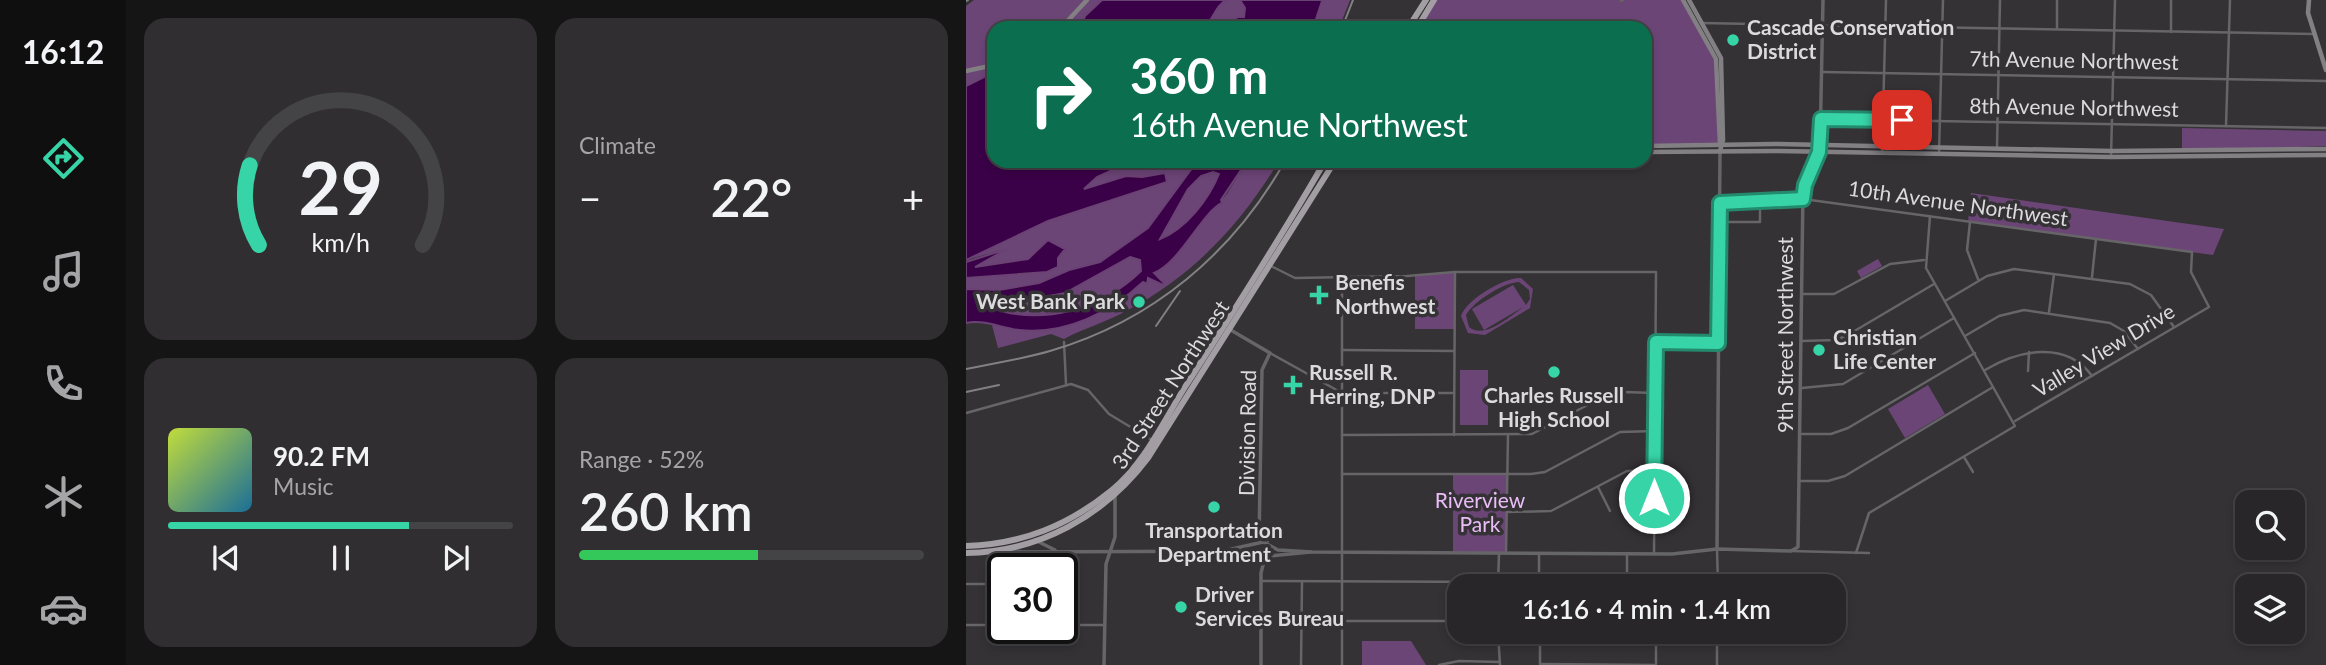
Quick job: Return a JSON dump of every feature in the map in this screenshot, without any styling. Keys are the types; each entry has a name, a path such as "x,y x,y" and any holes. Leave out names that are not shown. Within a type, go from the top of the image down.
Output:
{"highway":[{"path":"1412,21 1426,0"},
{"path":"1421,21 1434,0"},
{"name":"3rd Street Northwest","path":"1267,263 1321,168"},
{"name":"3rd Street Northwest","path":"966,553 1038,541 1075,524 1114,492 1154,442 1330,168"},
{"name":"3rd Street Northwest","path":"966,546 1026,539 1072,518 1114,492"}],"main road":[{"path":"1068,21 1087,0"},
{"path":"1683,0 1700,23"},
{"path":"1689,0 1714,51 1720,151"},
{"path":"2309,0 2308,13 2326,70"},
{"path":"966,71 987,66"},
{"path":"1652,146 1720,144 1882,153 1939,151 2326,155"},
{"path":"1652,152 1883,146 1939,151"},
{"path":"2111,154 2326,149"}],"street":[{"name":"9th Street Northwest","path":"1791,551 1798,547 1801,481 1803,199 1805,185 1820,149 1823,0"},
{"path":"1882,153 1886,0"},
{"path":"1939,151 1943,0"},
{"path":"1997,152 2000,0"},
{"path":"2057,0 2057,29"},
{"path":"2111,154 2115,0"},
{"path":"2171,0 2171,32"},
{"path":"2226,126 2230,0"},
{"path":"1700,23 2314,34"},
{"name":"7th Avenue Northwest","path":"1822,72 2326,81"},
{"name":"8th Avenue Northwest","path":"1821,119 2326,128"},
{"path":"1718,574 1720,151"},
{"name":"10th Avenue Northwest","path":"1720,203 1803,199 2192,252 2191,272 2209,307"},
{"path":"1720,222 1760,222 1760,203"},
{"path":"1930,216 1925,260 1934,284 2015,424"},
{"path":"1970,222 1967,250 1979,280"},
{"path":"2092,279 2096,239"},
{"path":"1803,294 1834,294 1889,264 1925,260"},
{"path":"1267,263 1292,277 1455,272 1656,272 1654,554"},
{"path":"1944,302 1979,280 2008,269 2092,279 2143,289 2158,302 2174,327"},
{"path":"1454,435 1455,272"},
{"path":"2049,313 2054,274"},
{"path":"1342,277 1342,665"},
{"path":"1802,341 1828,341 1846,336 1934,284"},
{"name":"Valley View Drive","path":"1856,553 1869,513 2209,307"},
{"path":"1965,336 2006,313 2024,310 2110,323 2124,331 2138,349"},
{"path":"1802,388 1843,384 1954,318"},
{"path":"1227,327 1342,393 1454,393"},
{"path":"1064,342 1066,384"},
{"path":"1656,342 1718,343"},
{"path":"1342,350 1454,351"},
{"path":"1986,370 2011,355 2028,352 2070,356 2081,363 2092,377"},
{"path":"2028,352 2028,371"},
{"name":"Division Road","path":"1256,555 1262,515 1262,370 1270,353"},
{"path":"1802,434 1831,434 1848,428 1975,353"},
{"path":"966,413 1066,384 1088,390 1109,414 1154,442"},
{"path":"1801,481 1828,481 1845,476 1994,386"},
{"path":"1342,435 1532,434 1613,394 1655,393"},
{"path":"1342,474 1545,472 1620,432 1654,432"},
{"path":"1506,553 1508,435"},
{"path":"1964,457 1973,472"},
{"path":"1508,512 1552,511 1626,471 1654,470"},
{"path":"1598,486 1610,511"},
{"path":"1104,665 1106,564 1115,537 1114,492"},
{"name":"Division Road","path":"1262,515 1268,545"},
{"path":"1026,539 1038,541 1057,551"},
{"path":"1223,551 1258,544 1278,550 1342,553 1654,554 1717,550 1869,553"},
{"path":"1261,573 1268,545"},
{"path":"976,553 1223,551 1266,557 1311,552"},
{"path":"1498,574 1499,553"},
{"path":"1539,553 1539,574"},
{"path":"1626,553 1627,574"},
{"path":"1256,555 1261,573 1261,665"},
{"path":"1261,580 1447,583"},
{"path":"1301,665 1302,582"},
{"path":"966,584 987,584"},
{"path":"1342,621 1447,621"},
{"path":"966,625 987,625"},
{"path":"1078,625 1104,625"},
{"path":"1440,665 1459,661 1500,663 1499,644"},
{"path":"1540,644 1540,664 1656,665 1656,644"},
{"path":"1717,644 1717,665"}],"green space":[{"path":"974,0 1102,0 1083,21 987,21 987,76 966,86 966,6"},
{"path":"1226,0 1240,0 1245,8 1244,17 1236,17 1234,21 1209,21"},
{"path":"1322,0 1350,0 1342,21 1316,21"},
{"path":"1434,0 1683,0 1714,51 1720,144 1652,146 1652,21 1421,21"},
{"path":"2182,128 2326,131 2326,146 2182,151"},
{"path":"1117,168 1193,168 1148,228 1100,262 1069,270 1039,283 999,290 966,289 966,278 1047,272 1028,259 973,268 1002,250 966,260 1048,221 1167,182 1165,173 1142,177 1126,176 1081,190 1097,177"},
{"name":"West Bank Park","path":"1243,168 1274,168 1249,206 1214,246 1174,281 1152,296 1120,314 1064,339 1051,334 998,348 992,325 1041,331 1114,307 1148,278 1155,278 1154,273 1227,194"},
{"path":"1220,173 1203,203 1187,221 1159,240 1188,189 1201,176"},
{"path":"1971,193 2224,229 2213,255 1968,222"},
{"path":"1130,257 1140,260 1141,271 1107,296 1089,304 1049,314 1008,312 987,307 1065,293"},
{"path":"1878,259 1882,266 1861,278 1857,271"},
{"path":"1455,272 1454,329 1415,329 1415,276"},
{"path":"1521,278 1533,289 1530,308 1485,335 1468,333 1461,316 1464,310 1486,291","holes":["1519,282 1529,290 1530,299 1526,305 1513,285 1472,309 1484,330 1525,306 1490,329 1482,331 1469,327 1466,315 1475,304 1490,294 1505,285"]},
{"path":"1460,370 1488,370 1488,425 1460,425"},
{"path":"1928,385 1945,414 1905,438 1888,409"},
{"name":"Riverview Park","path":"1453,474 1508,474 1506,553 1453,553"},
{"path":"1362,641 1411,641 1426,665 1362,665"}],"shaded area":[{"path":"1102,0 1226,0 1210,21 1083,21"},
{"path":"1240,0 1322,0 1315,21 1235,21 1237,17 1244,17 1245,8"},
{"path":"987,76 987,168 1117,168 1097,177 1084,189 1126,176 1142,177 1165,173 1167,182 1048,221 966,260 966,86"},
{"path":"1192,168 1242,168 1221,200 1222,203 1207,216 1173,259 1154,273 1163,285 1148,278 1147,284 1143,282 1102,312 1054,329 1019,330 986,323 966,323 966,289 999,290 1039,283 1069,270 1100,262 1148,228","holes":["1213,172 1219,174 1203,203 1187,221 1160,239 1188,189 1201,176","1130,257 1140,260 1141,271 1125,284 1090,304 1070,311 1030,315 989,307 1065,293"]},
{"path":"1048,240 1065,249 1058,258 1058,267 1047,272 966,278 966,262 1007,249 975,267 1028,259"}],"railway":[{"path":"1345,21 1353,0"},
{"path":"966,369 1040,354 1088,338 1123,322 1156,302 1215,254 1241,225 1281,168"},
{"path":"1156,326 1180,291"},
{"path":"966,392 999,385"}],"place":[{"name":"Cascade Conservation District","path":"1733,40"},
{"name":"Benefis Northwest","path":"1319,295"},
{"name":"West Bank Park","path":"1139,302"},
{"name":"Christian Life Center","path":"1819,350"},
{"name":"Charles Russell High School","path":"1554,372"},
{"name":"Russell R. Herring, DNP","path":"1293,385"},
{"name":"Transportation Department","path":"1214,507"},
{"name":"Driver Services Bureau","path":"1181,607"}],"route":[{"path":"1654,498 1656,342 1718,343 1720,203 1764,203 1786,198 1803,199 1805,185 1819,152 1821,119 1902,120"}]}
